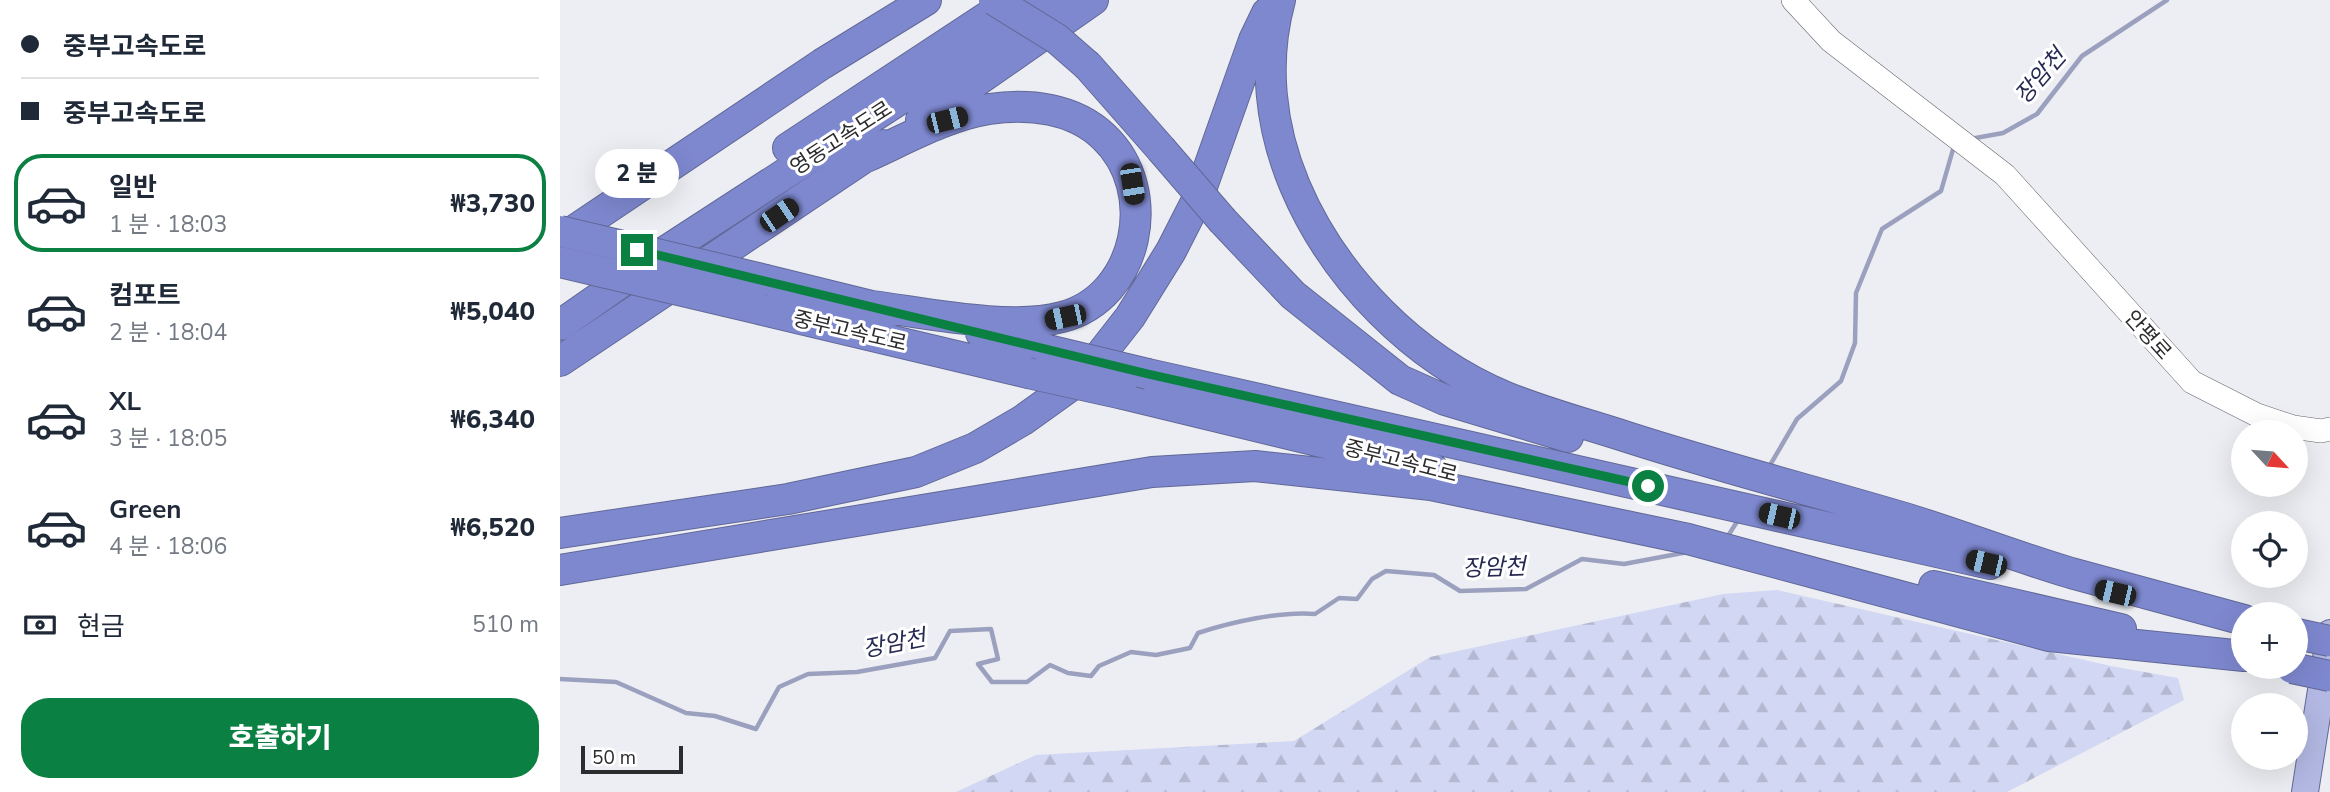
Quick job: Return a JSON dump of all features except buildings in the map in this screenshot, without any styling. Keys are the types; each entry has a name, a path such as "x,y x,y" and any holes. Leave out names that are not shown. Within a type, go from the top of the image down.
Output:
{"highway":[{"path":"560,224 685,139 912,0"},
{"path":"560,240 822,64 926,0"},
{"path":"994,0 1057,39 1088,66 1223,221 1293,295 1400,380 1445,400 1555,434 1730,471 1909,519 2070,572 2231,617"},
{"name":"영동고속도로","path":"560,300 1013,0"},
{"name":"영동고속도로","path":"560,324 1053,0"},
{"path":"560,361 866,157 1093,0"},
{"path":"560,533 788,499 916,472 975,448 1023,420 1083,377 1130,317 1171,251 1198,198 1254,40 1273,0"},
{"path":"1280,0 1273,24 1270,91 1285,161 1307,214 1338,265 1364,296 1457,372 1506,397 1730,471"},
{"path":"866,157 947,120 989,109 1016,107 1059,111 1090,126 1116,150 1132,184 1136,206 1132,249 1116,280 1094,302 1065,317 1032,322 1008,321 872,306"},
{"name":"중부고속도로","path":"560,232 1148,374 2231,618"},
{"name":"중부고속도로","path":"560,262 1548,497 2231,653"},
{"path":"560,570 1153,472 1214,467 1294,468 1431,485 1688,539 2049,636 2231,655"},
{"path":"2308,636 2330,641"},
{"path":"2308,671 2330,676"}],"main road":[{"path":"2305,792 2330,633"},
{"path":"2321,792 2330,732"}],"street":[{"name":"안평로","path":"1793,0 1831,41 2006,175 2192,382 2257,415 2293,427 2321,431 2330,429"}],"green space":[{"path":"1777,590 2111,666 2178,678 2184,700 2007,792 956,792 1036,755 1294,741 1430,657 1723,594"}],"waterway":[{"name":"장암천","path":"1970,139 2003,133 2037,114 2082,56 2167,0"},
{"name":"장암천","path":"1769,467 1797,419 1841,381 1855,343 1856,293 1882,229 1941,191 1954,146"},
{"name":"장암천","path":"1726,539 1740,517"},
{"name":"장암천","path":"560,679 616,682 686,713 715,716 756,729 779,687 808,674 857,672 935,658 950,631 991,629 998,659 978,664 992,682 1027,682 1050,665 1068,673 1091,676 1099,666 1131,652 1156,655 1190,648 1198,633 1211,629 1272,616 1315,614 1339,598 1357,599 1372,579 1386,571 1434,575 1460,591 1526,589 1582,559 1624,564 1688,552"}],"route":[{"path":"637,250 1148,374 1648,486"}]}
